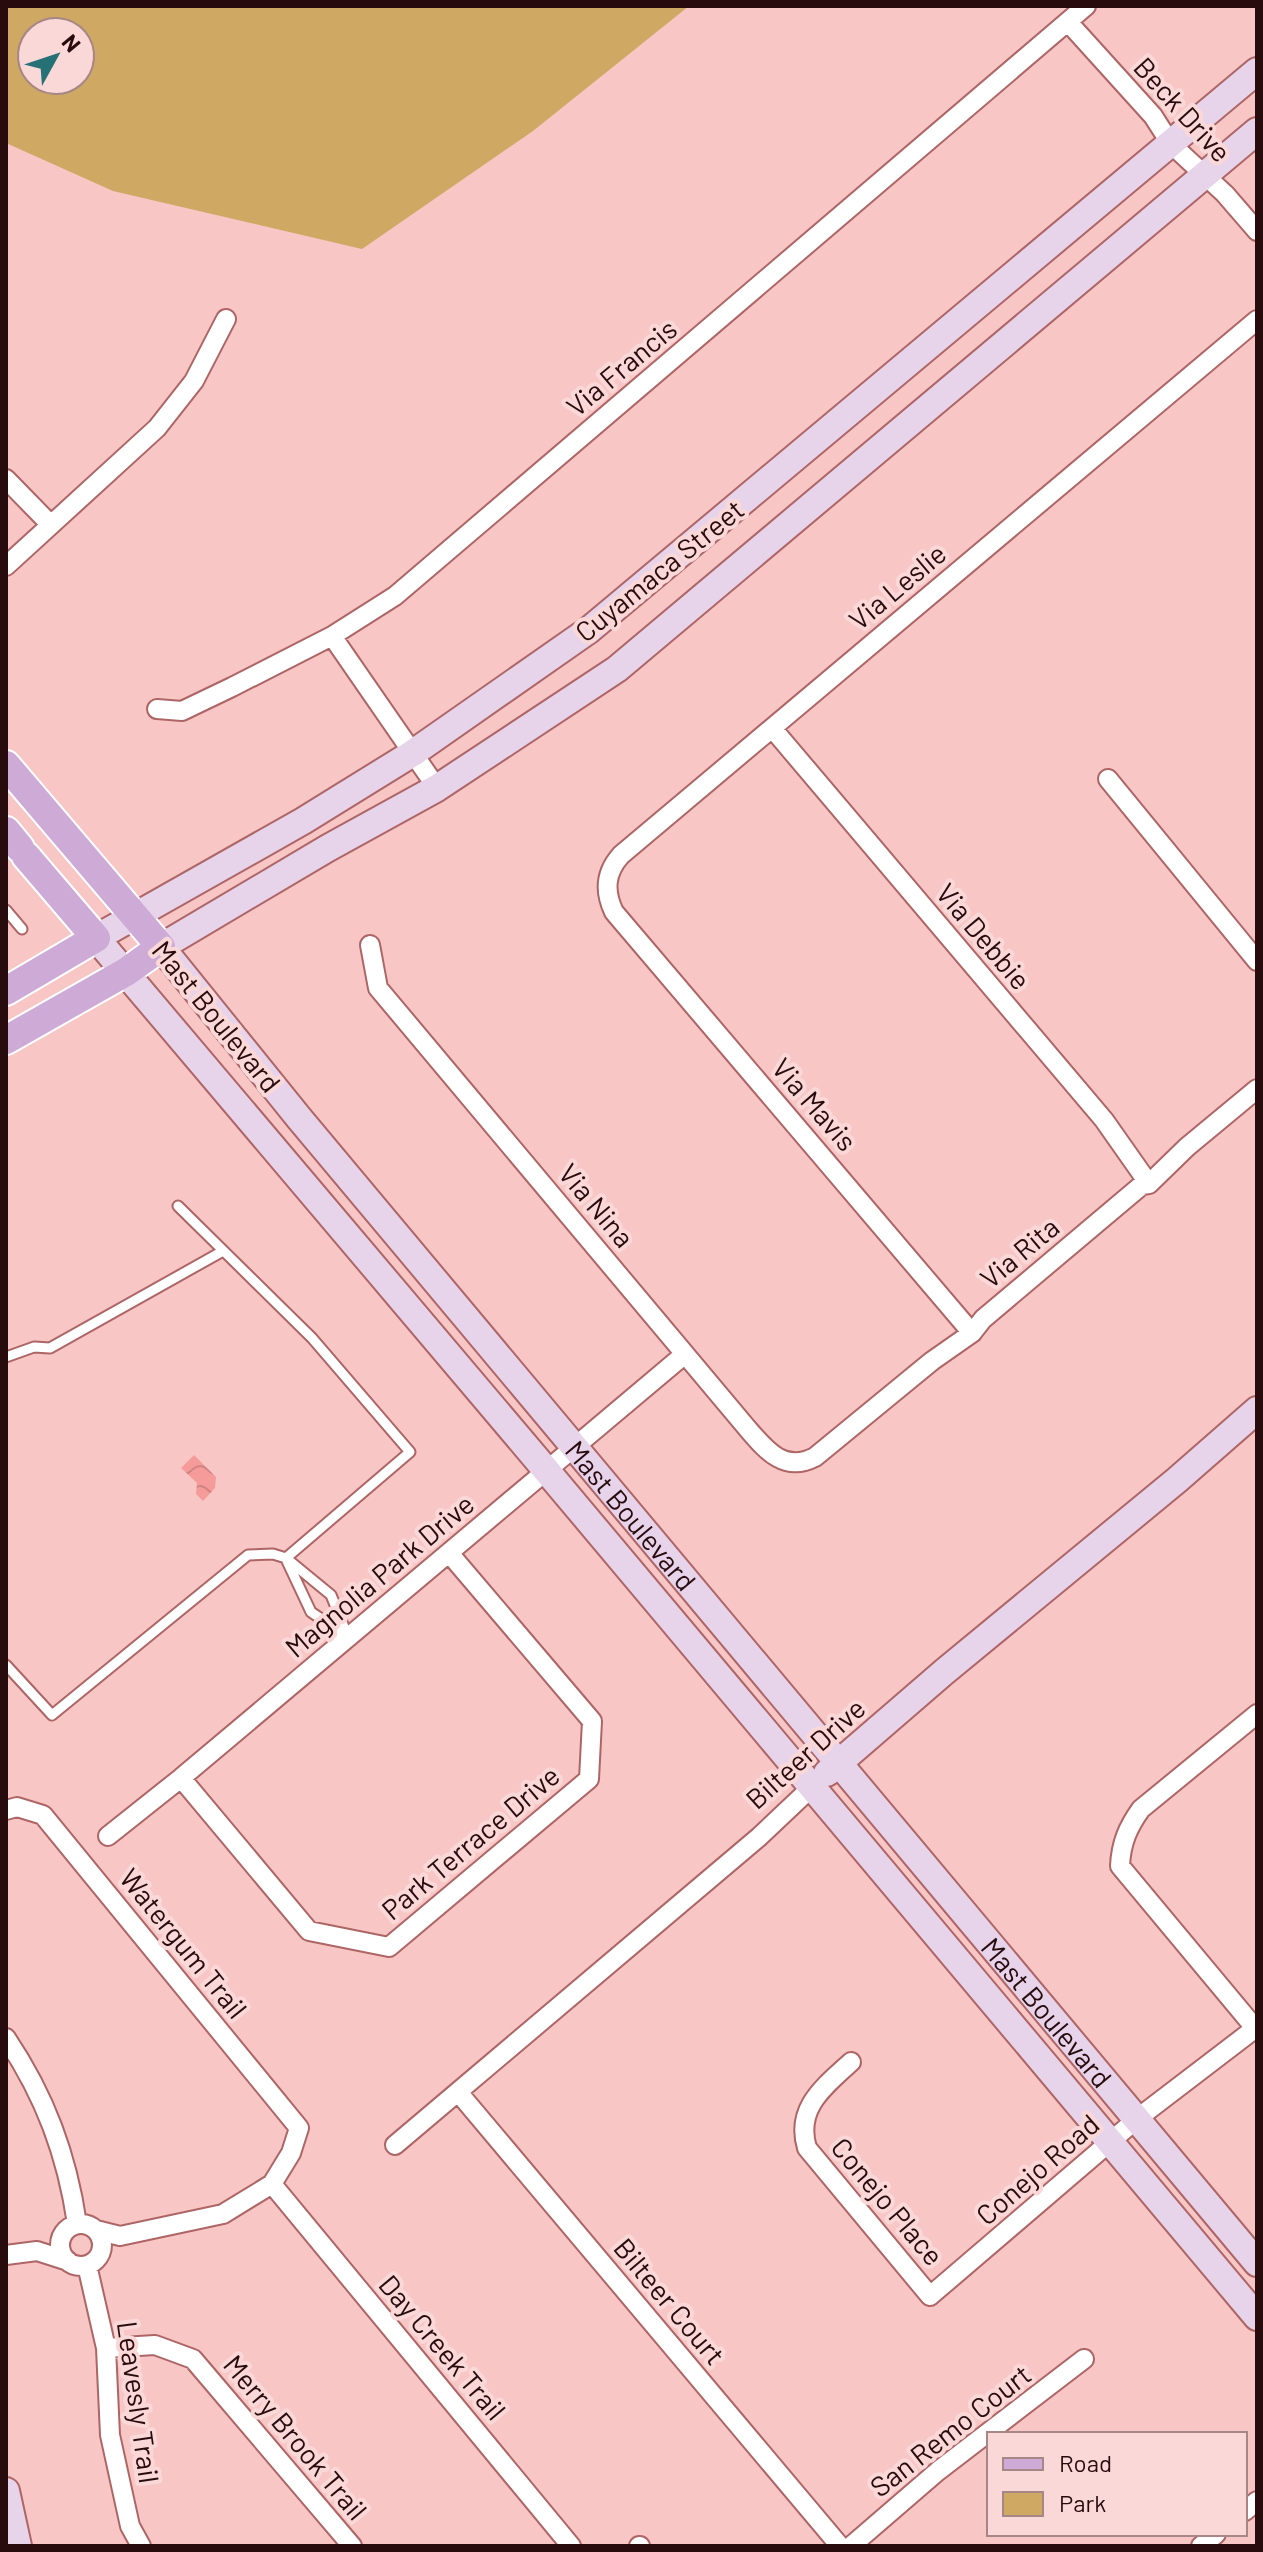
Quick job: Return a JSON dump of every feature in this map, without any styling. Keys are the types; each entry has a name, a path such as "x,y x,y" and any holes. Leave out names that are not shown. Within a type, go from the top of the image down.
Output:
{"main road":[{"name":"Cuyamaca Street","path":"6,991 276,837 413,753 589,630 1257,71"},
{"name":"Cuyamaca Street","path":"6,1040 126,972 161,947 328,848 437,788 617,669 1257,131"},
{"name":"Mast Boulevard","path":"6,765 1257,2263"},
{"name":"Mast Boulevard","path":"16,847 126,972 1257,2317"},
{"name":"Bilteer Drive","path":"813,1786 1257,1410"},
{"path":"6,2491 18,2546"}],"street":[{"name":"Via Francis","path":"157,709 182,711 332,636 395,596 1086,6"},
{"name":"Beck Drive","path":"1068,22 1153,116 1171,144 1203,177 1225,194 1257,231"},
{"path":"6,566 157,428 194,381 226,319"},
{"name":"Via Leslie","path":"614,912 607,887 615,862 1257,320"},
{"path":"6,479 50,524"},
{"path":"332,636 437,788"},
{"name":"Via Debbie","path":"772,728 1096,1110 1149,1184"},
{"path":"1108,779 1257,961"},
{"name":"Via Mavis","path":"614,912 972,1333"},
{"name":"Via Nina","path":"370,945 378,988 769,1453 793,1463 815,1457"},
{"name":"Via Rita","path":"815,1457 932,1361 972,1333 983,1319 1142,1185 1149,1184 1187,1147 1257,1089"},
{"name":"Magnolia Park Drive","path":"108,1836 685,1354"},
{"name":"Park Terrace Drive","path":"181,1778 309,1931 389,1947 589,1779 592,1721 449,1553"},
{"path":"1256,2027 1120,1866 1121,1847 1141,1809 1257,1714"},
{"name":"Bilteer Drive","path":"395,2145 759,1837 813,1786"},
{"name":"Watergum Trail","path":"11,1808 43,1815 299,2128 291,2153 272,2184"},
{"name":"Conejo Road","path":"930,2296 1138,2118 1256,2027"},
{"path":"6,2038 30,2073 54,2128 71,2180 71,2228 60,2244 85,2260"},
{"name":"Conejo Place","path":"851,2062 810,2104 803,2125 807,2148 930,2296"},
{"name":"Bilteer Court","path":"458,2092 840,2546"},
{"path":"6,2255 37,2251 85,2260 120,2236 223,2214 272,2184"},
{"name":"Day Creek Trail","path":"272,2184 571,2546"},
{"path":"37,2251 71,2228 90,2226 120,2236"},
{"path":"85,2260 102,2242 96,2230"},
{"name":"Leavesly Trail","path":"85,2260 106,2348 110,2435 130,2526 141,2546"},
{"name":"Merry Brook Trail","path":"106,2348 155,2345 193,2359 352,2546"},
{"name":"San Remo Court","path":"989,2432 1084,2359"},
{"name":"San Remo Court","path":"851,2546 987,2433"}],"lane":[{"path":"6,910 22,929"},
{"path":"178,1206 312,1338 410,1452 286,1558"},
{"path":"6,1357 34,1347 50,1348 223,1251"},
{"path":"6,1665 52,1715 248,1555 273,1554 286,1558 331,1595 348,1637"},
{"path":"286,1558 311,1612 348,1637"}],"green space":[{"path":"6,6 689,6 533,131 362,249 113,191 6,143"}],"water":[{"path":"194,1455 216,1477 215,1488 203,1501 196,1494 197,1483 181,1468"}]}
